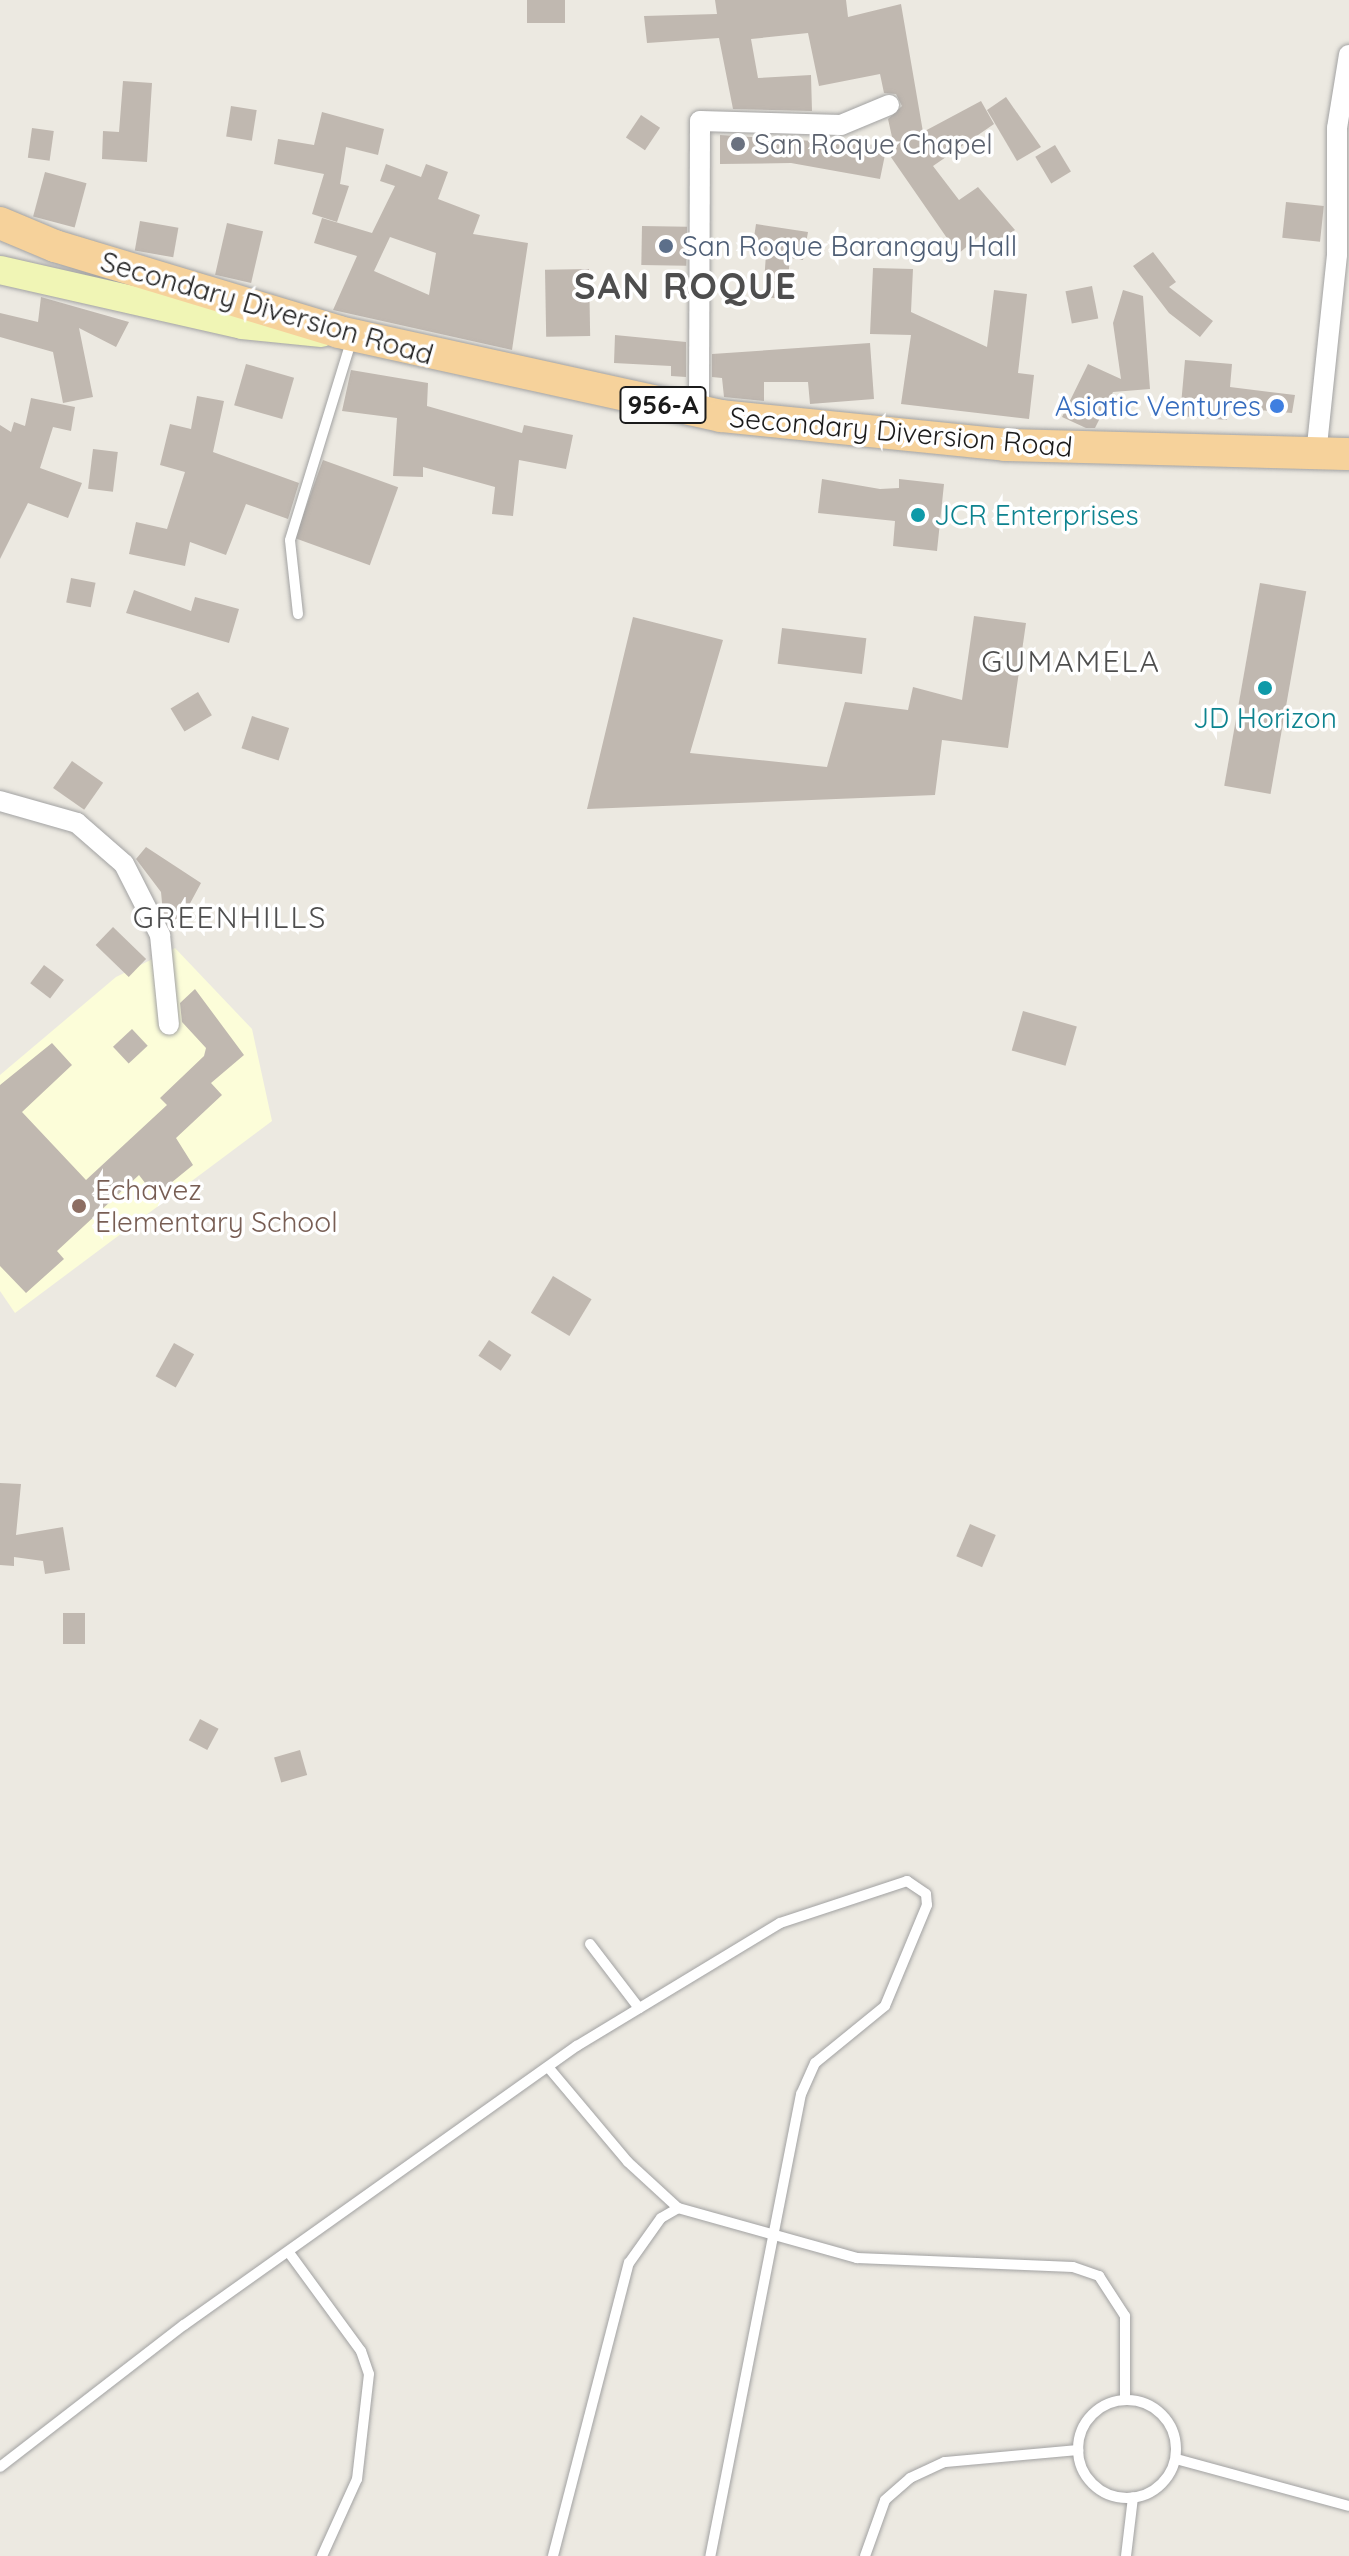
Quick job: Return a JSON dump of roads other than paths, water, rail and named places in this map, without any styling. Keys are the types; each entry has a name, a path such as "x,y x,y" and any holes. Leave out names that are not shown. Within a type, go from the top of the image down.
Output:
{"main road":[{"name":"Secondary Diversion Road","path":"0,223 55,246 346,334 699,412 1005,445 1349,454"}],"street":[{"path":"1316,455 1336,268 1337,128 1349,55"},
{"path":"699,412 700,121 841,125 889,105"},
{"path":"0,270 257,327 346,334"},
{"path":"0,801 77,823 124,864 158,925 169,1025"}],"lane":[{"path":"298,614 290,540 346,334"},
{"path":"0,2467 548,2067 639,2008 780,1923 907,1881 926,1894 924,1921 885,2006 807,2077 779,2231 710,2556"},
{"path":"590,1944 639,2008"},
{"path":"548,2067 678,2208 779,2231 857,2258 1073,2267 1099,2276 1125,2316 1125,2400"},
{"path":"553,2556 629,2263 653,2227 678,2208"},
{"path":"290,2254 361,2351 369,2374 357,2479 322,2556"},
{"path":"1125,2400 1158,2411 1170,2424 1176,2459 1157,2488 1133,2497 1091,2483 1078,2450 1095,2412 1125,2400"},
{"path":"865,2556 885,2500 910,2478 945,2462 1078,2450"},
{"path":"1176,2459 1349,2506"},
{"path":"1126,2556 1133,2497"}],"place":[{"name":"San Roque Chapel","path":"738,144"},
{"name":"San Roque Barangay Hall","path":"666,246"},
{"name":"Asiatic Ventures","path":"1277,406"},
{"name":"JCR Enterprises","path":"918,515"},
{"name":"JD Horizon","path":"1265,688"},
{"name":"Echavez Elementary School","path":"79,1206"}],"district":[{"name":"SAN ROQUE","path":"686,286"},
{"name":"GUMAMELA","path":"1071,661"},
{"name":"GREENHILLS","path":"230,917"}]}
